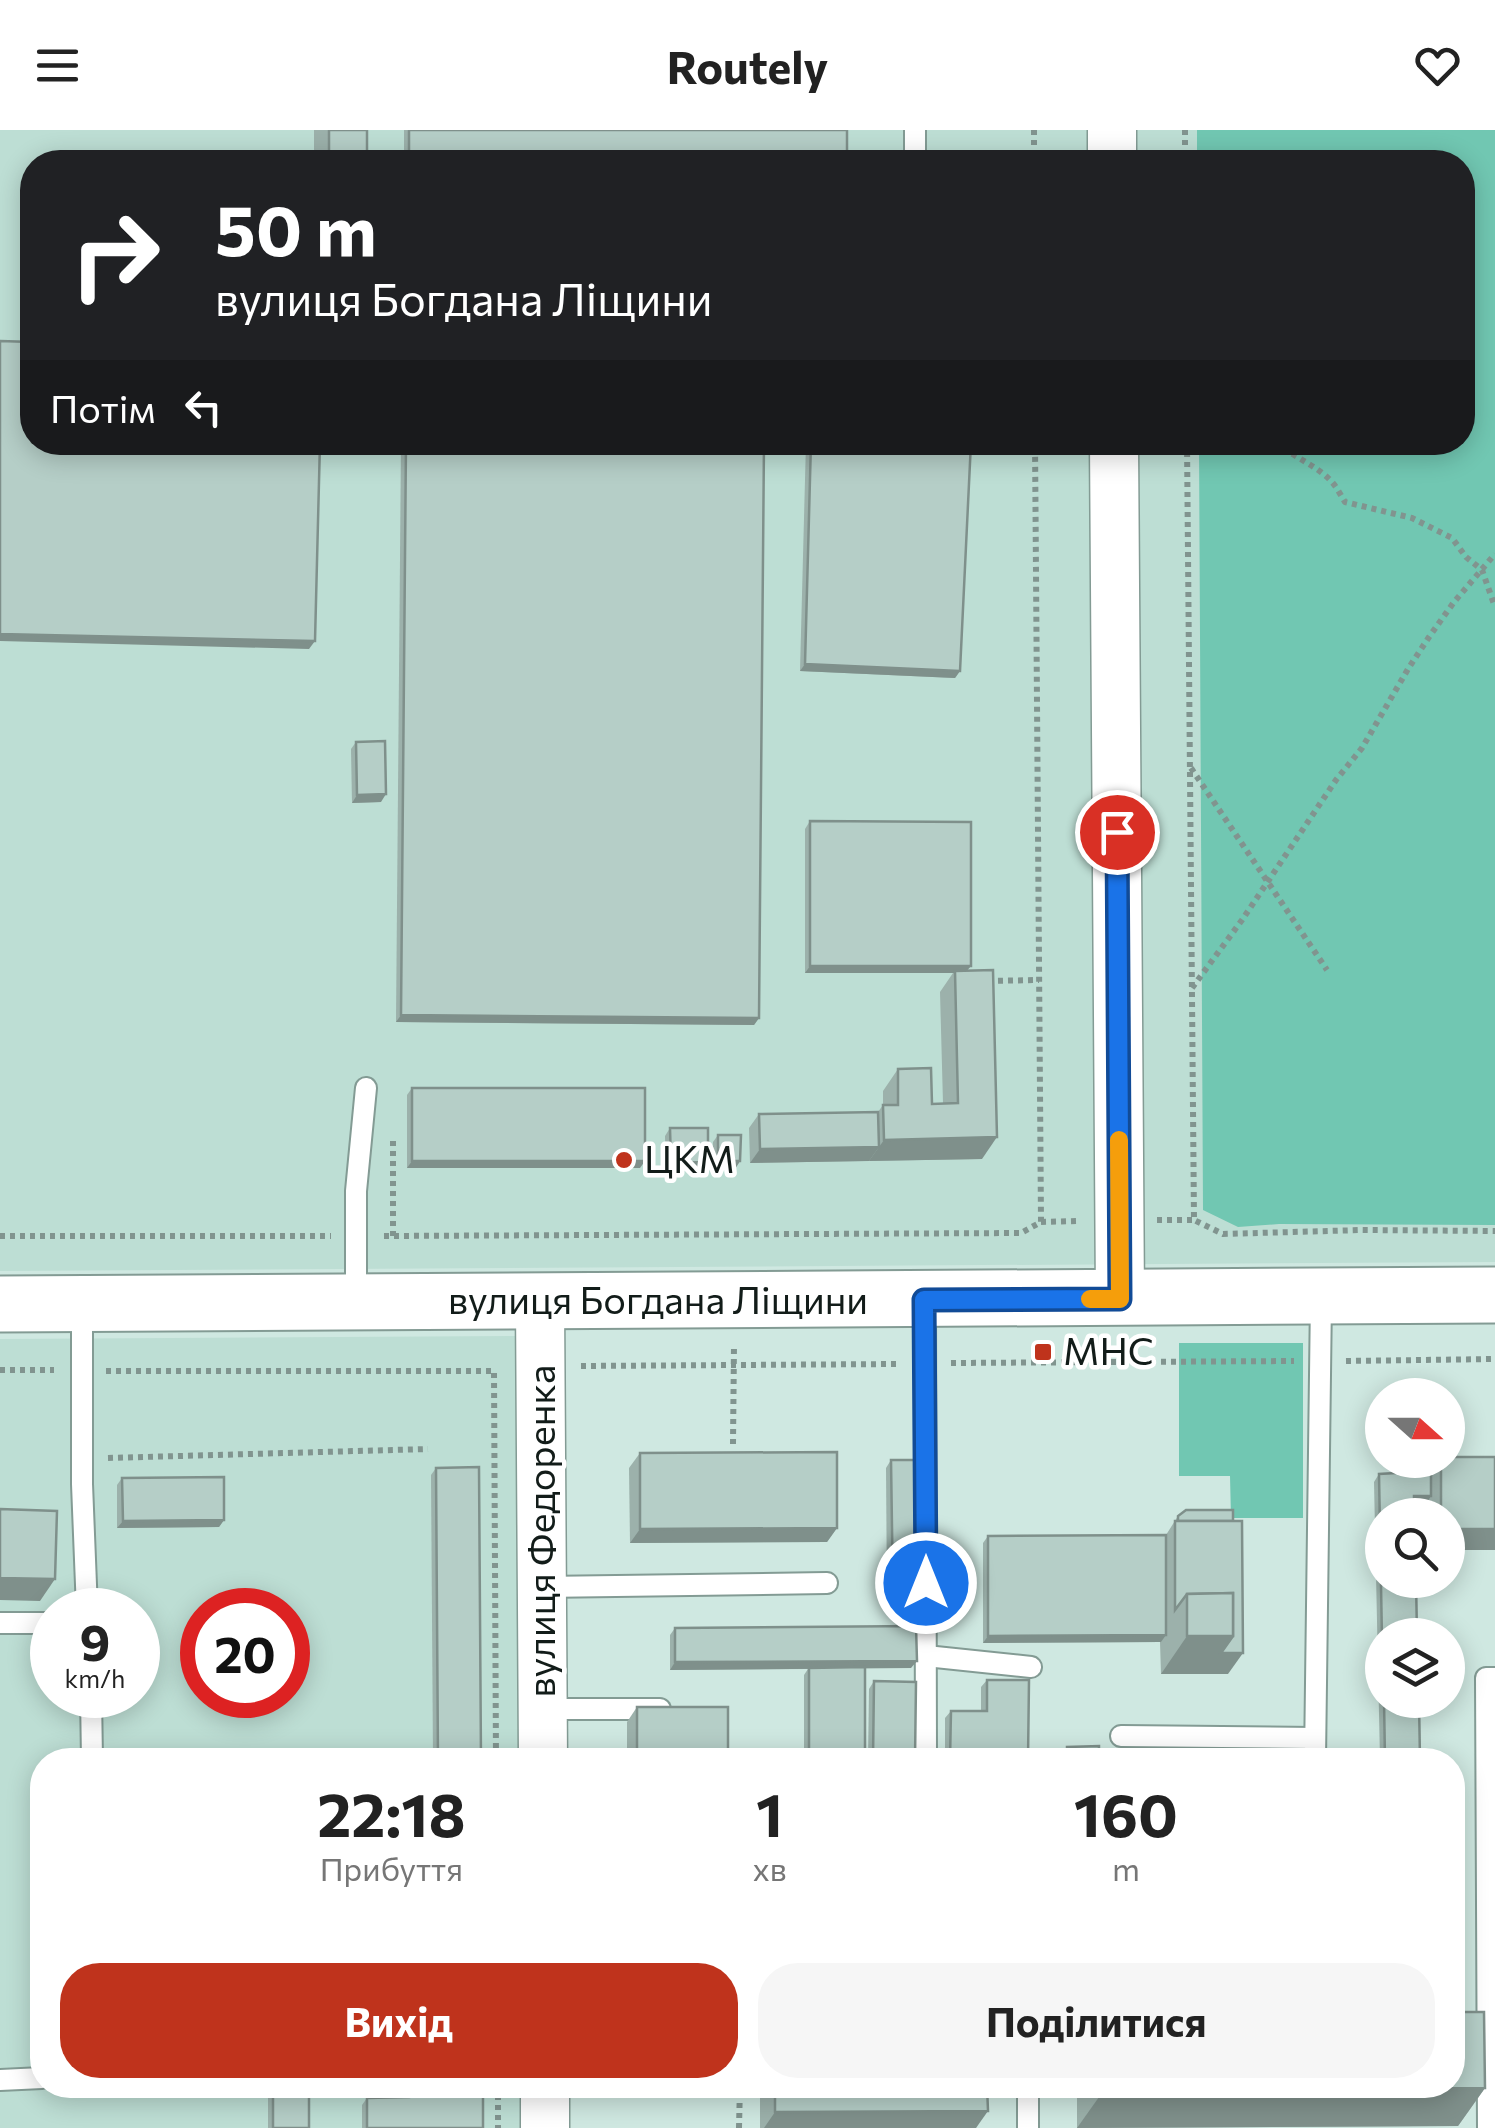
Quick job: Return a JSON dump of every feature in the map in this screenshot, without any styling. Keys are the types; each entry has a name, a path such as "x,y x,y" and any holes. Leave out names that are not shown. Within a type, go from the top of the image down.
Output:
{"main road":[{"name":"вулиця Богдана Ліщини","path":"0,1304 1495,1295"}],"street":[{"path":"1114,455 1120,1299"},
{"name":"вулиця Федоренка","path":"540,1302 543,1748"},
{"path":"545,2098 546,2128"}],"lane":[{"path":"356,1302 356,1191 366,1088"},
{"path":"1315,1748 1321,1296"},
{"path":"924,1300 926,1748"},
{"path":"82,1303 87,1588"},
{"path":"542,1587 827,1584"},
{"path":"0,1623 30,1624"},
{"path":"926,1656 1031,1667"},
{"path":"1488,2128 1484,2018 1486,1678 1495,1678"},
{"path":"543,1709 681,1708"},
{"path":"91,1718 92,1748"},
{"path":"1121,1736 1315,1738"},
{"path":"0,2080 30,2079"},
{"path":"1028,2098 1028,2128"}],"path":[{"path":"0,1236 1021,1232 1041,1222 1035,455"},
{"path":"1186,455 1194,1220 1222,1234 1495,1232"},
{"path":"1291,455 1332,482 1346,502 1412,518 1452,538 1482,570 1495,607"},
{"path":"1191,989 1362,748 1408,669 1454,602 1495,554"},
{"path":"1189,765 1327,970"},
{"path":"980,981 1039,980"},
{"path":"393,1130 393,1236"},
{"path":"733,1444 734,1365"},
{"path":"0,1370 494,1371 496,1748"},
{"path":"82,1458 428,1449"},
{"path":"498,2098 498,2128"},
{"path":"739,2128 740,2098"}],"shaded area":[{"path":"0,130 1495,130 1495,1262 0,1271"},
{"path":"522,1336 524,1748 30,1748 30,2098 525,2098 525,2128 0,2128 0,1339"}],"green space":[{"path":"1197,130 1495,130 1495,1225 1238,1227 1203,1210 1199,455 1475,455 1475,150 1197,150"},
{"path":"1179,1343 1303,1343 1303,1518 1231,1518 1230,1476 1179,1476"}],"building":[{"path":"329,130 367,130 367,150 329,150"},
{"path":"409,130 847,130 847,150 409,150"},
{"path":"0,341 20,342 20,455 320,455 315,641 0,634"},
{"path":"406,455 764,455 759,1018 401,1015"},
{"path":"811,455 970,455 960,671 805,664"},
{"path":"385,741 386,794 357,795 356,742"},
{"path":"810,821 971,822 971,966 810,966"},
{"path":"993,970 997,1137 884,1140 883,1105 898,1105 898,1069 931,1068 932,1104 958,1103 955,971"},
{"path":"412,1088 645,1088 645,1161 412,1161"},
{"path":"878,1112 879,1147 760,1149 759,1114"},
{"path":"670,1128 708,1128 708,1162 671,1163"},
{"path":"718,1135 741,1135 740,1161 718,1161"},
{"path":"837,1452 837,1528 640,1529 640,1453"},
{"path":"1465,1457 1495,1457 1495,1529 1465,1529 1465,1498 1441,1498 1441,1478 1465,1478"},
{"path":"891,1460 917,1460 917,1592 893,1593"},
{"path":"479,1467 481,1748 438,1748 436,1468"},
{"path":"224,1477 224,1520 123,1521 122,1478"},
{"path":"1379,1478 1431,1478 1431,1496 1379,1498"},
{"path":"0,1509 57,1511 55,1579 0,1578"},
{"path":"1186,1510 1233,1510 1233,1521 1178,1521"},
{"path":"1175,1521 1242,1521 1243,1653 1221,1653 1233,1636 1233,1593 1187,1594 1175,1610"},
{"path":"1166,1535 1166,1635 988,1636 988,1536"},
{"path":"1233,1593 1233,1636 1187,1636 1187,1594"},
{"path":"1381,1598 1416,1598 1417,1618 1382,1618"},
{"path":"916,1626 917,1661 675,1662 675,1628"},
{"path":"865,1667 865,1748 809,1748 809,1668"},
{"path":"987,1680 1029,1680 1028,1748 950,1748 951,1711 987,1711"},
{"path":"874,1681 916,1682 915,1748 873,1748"},
{"path":"637,1707 728,1707 728,1748 637,1748"},
{"path":"1384,1718 1419,1718 1420,1748 1385,1748"},
{"path":"1465,2012 1484,2012 1485,2088 1465,2088"},
{"path":"273,2098 309,2098 309,2128 273,2128"},
{"path":"367,2098 483,2098 483,2128 367,2128"},
{"path":"775,2098 988,2098 988,2111 775,2112"}],"slow traffic":[{"path":"1090,1299 1120,1299 1119,1140"}],"place":[{"name":"ЦКМ","path":"624,1160"},
{"name":"МНС","path":"1043,1352"}],"route":[{"path":"926,1583 924,1300 1120,1299 1117,832"}]}
